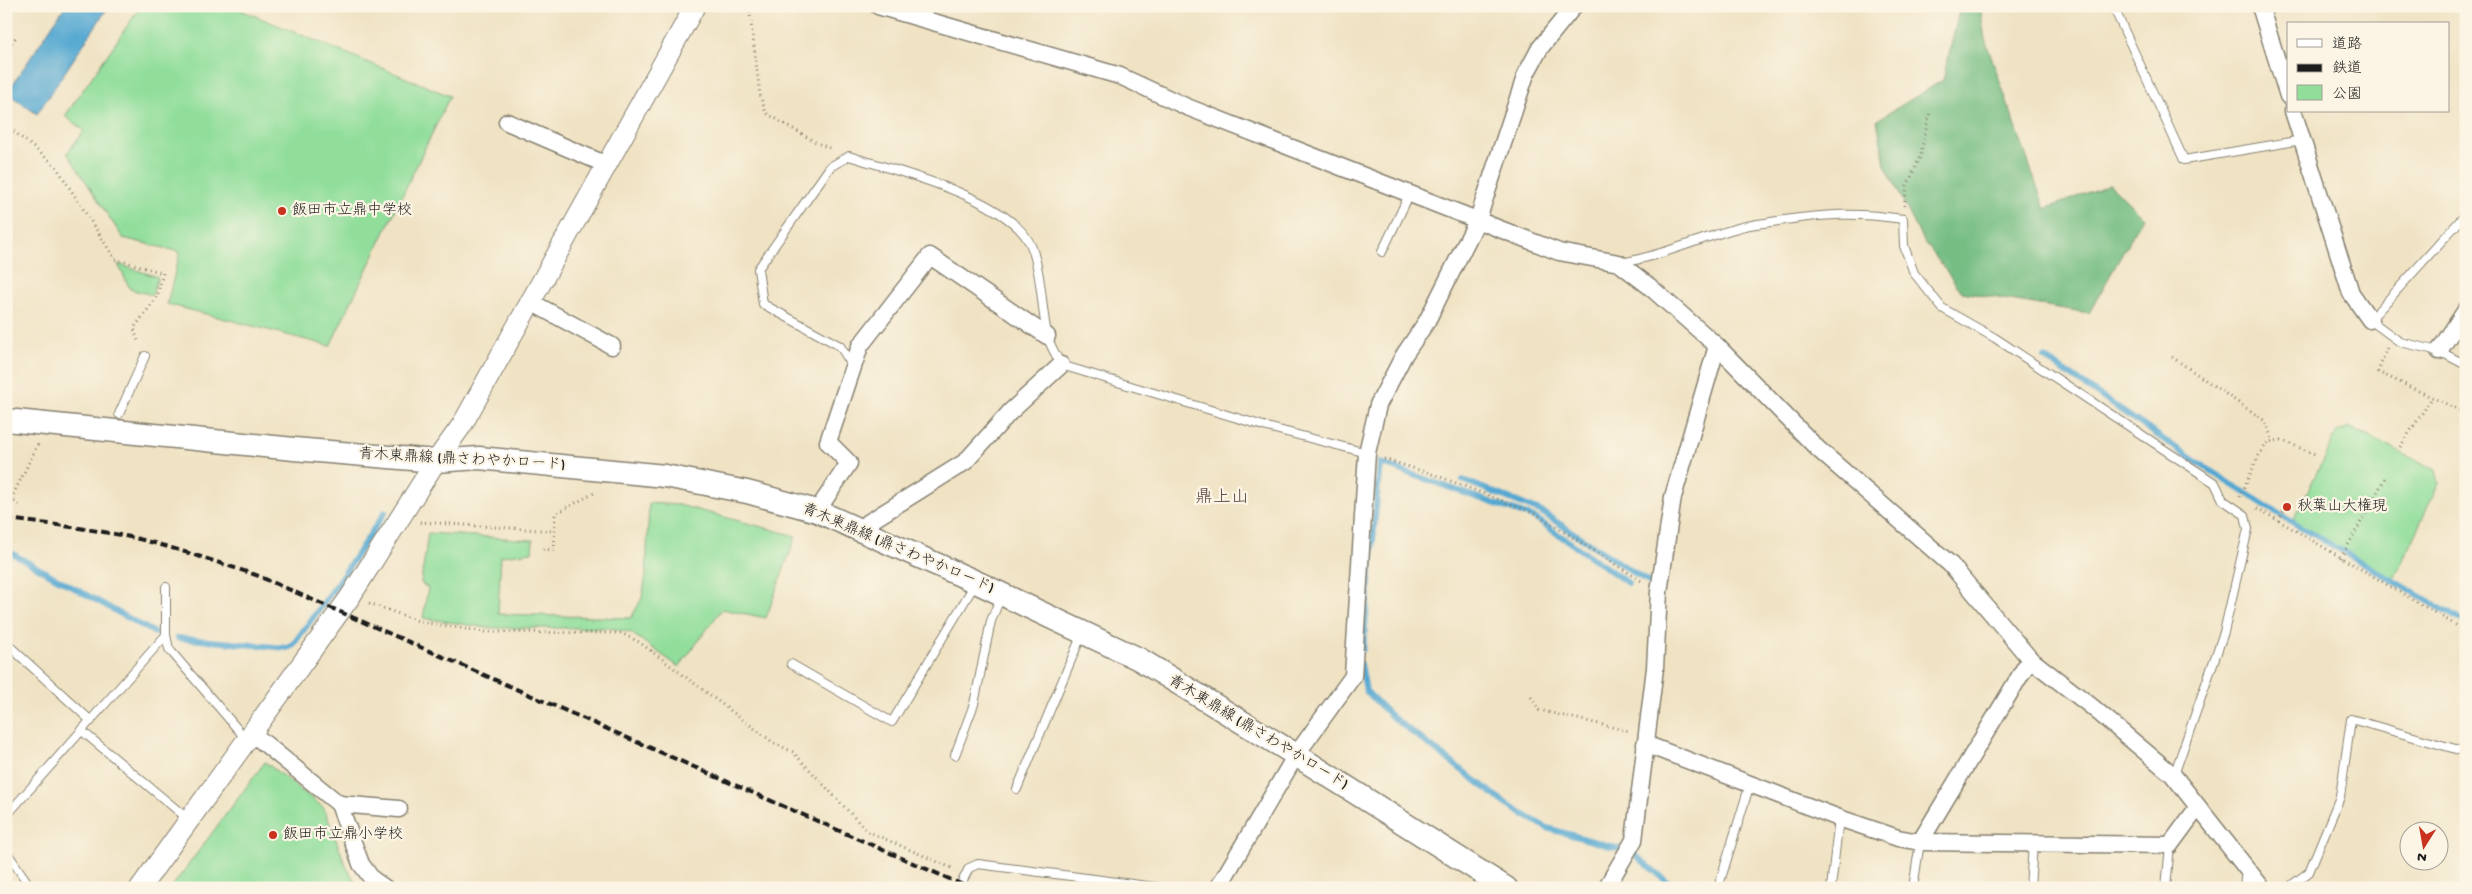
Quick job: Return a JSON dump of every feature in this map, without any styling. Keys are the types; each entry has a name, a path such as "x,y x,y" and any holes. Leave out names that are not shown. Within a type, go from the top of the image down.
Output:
{"main road":[{"name":"青木東鼎線 (鼎さわやかロード)","path":"6,420 436,460 479,458 665,476 747,492 817,511 1002,594 1138,660 1296,755 1506,888"}],"street":[{"path":"140,888 350,597 400,521 436,460 462,425 529,301 695,6"},
{"path":"878,6 1120,76 1187,108 1560,252 1619,263 1650,286 1717,346 1818,449 1951,565 2030,659 2091,706 2173,775 2262,888"},
{"path":"1218,888 1296,755 1353,676 1367,453 1378,405 1404,355 1426,320 1478,219 1526,74 1540,48 1574,6"},
{"path":"2260,6 2287,93"},
{"path":"2293,112 2351,293 2370,320"},
{"path":"507,122 607,165"},
{"path":"817,511 849,462 828,442 860,346 930,256 1047,336"},
{"path":"529,301 612,346"},
{"path":"2439,351 2466,310"},
{"path":"1606,888 1634,840 1655,668 1658,592 1673,497 1717,346"},
{"path":"858,529 965,462 1010,412 1061,365"},
{"path":"1920,842 2030,659"},
{"path":"250,737 339,804 399,809"},
{"path":"1646,740 1750,784 1839,818 1898,838 1920,842 2170,845 2198,807"},
{"path":"339,804 361,864 372,879 385,888"}],"lane":[{"path":"2113,6 2184,160 2302,140"},
{"path":"853,366 840,346 763,304 758,269 830,167 849,156 969,196 1007,216 1032,246 1042,285 1047,336 1061,365 1268,427 1367,453"},
{"path":"1382,252 1410,193"},
{"path":"1619,263 1640,260 1742,227 1796,218 1840,213 1874,215 1903,220 1904,246 1914,272 1942,308 1995,338 2216,483 2223,500 2245,514 2248,529 2224,632 2173,775"},
{"path":"2466,214 2370,320 2400,342 2439,351 2466,365"},
{"path":"119,414 145,356"},
{"path":"791,664 892,722 976,582"},
{"path":"166,588 166,635 169,649 250,737"},
{"path":"955,755 974,704 991,621 1002,594"},
{"path":"1017,789 1083,632"},
{"path":"6,816 166,635"},
{"path":"6,643 91,721"},
{"path":"2288,888 2309,872 2340,797 2351,719 2466,752"},
{"path":"82,731 189,821"},
{"path":"1718,888 1750,784"},
{"path":"1831,888 1839,818"},
{"path":"1912,888 1920,842"},
{"path":"2030,888 2033,844"},
{"path":"2166,888 2170,845"},
{"path":"6,851 32,888"},
{"path":"959,888 969,868 978,864 1163,888"},
{"path":"2244,888 2247,867"}],"path":[{"path":"749,6 760,95 766,113 817,143 849,156"},
{"path":"6,51 16,37"},
{"path":"1903,220 1907,186 1920,157 1930,112"},
{"path":"6,126 54,165 115,259 162,273 157,297 134,328 136,338 145,356"},
{"path":"2392,336 2378,372 2459,410 2466,416"},
{"path":"2172,357 2265,422 2273,441"},
{"path":"2400,448 2432,398"},
{"path":"2241,494 2259,455 2268,442 2281,440 2317,455"},
{"path":"19,505 11,499 39,441"},
{"path":"1367,453 1438,476 1536,514 1658,592"},
{"path":"2342,557 2385,478"},
{"path":"2216,483 2247,502"},
{"path":"543,549 554,550 555,514 603,488"},
{"path":"2255,507 2279,519 2466,631"},
{"path":"2279,519 2283,512"},
{"path":"400,521 554,531"},
{"path":"350,597 421,622 485,632 621,633 651,651 774,743 793,752 867,831 966,874"},
{"path":"651,651 654,647"},
{"path":"1531,698 1539,710 1646,740"}],"green space":[{"path":"141,6 231,6 450,96 330,346 167,304 180,252 123,238 67,153 84,131 65,116"},
{"path":"1970,6 1980,6 1985,39 2045,209 2110,184 2143,217 2089,313 1962,292 1921,237 1885,165 1877,120 1943,80 1959,11"},
{"path":"118,264 158,277 152,295 130,289"},
{"path":"2349,427 2436,470 2439,483 2394,579 2293,520 2337,432"},
{"path":"649,503 679,505 796,536 766,618 722,609 679,667 630,632 609,628 488,628 423,618 428,588 421,583 428,533 533,540 532,552 501,556 498,614 631,618 642,598 646,575"},
{"name":"飯田市立鼎小学校","path":"265,762 324,808 346,866 359,888 171,888"}],"water":[{"path":"65,6 109,6 37,114 7,93"}],"waterway":[{"path":"2045,358 2195,461 2287,519 2466,623"},
{"path":"1363,649 1380,463 1535,518 1628,583"},
{"path":"1463,480 1540,511 1650,583"},
{"path":"178,638 287,648 292,646 338,583 385,512"},
{"path":"6,550 155,633"},
{"path":"1361,664 1366,691 1391,716 1509,806 1547,828 1620,849"},
{"path":"1635,855 1675,888"}],"railway":[{"path":"6,519 122,535 183,551 256,575 970,888"}],"place":[{"name":"飯田市立鼎中学校","path":"282,211"},
{"name":"秋葉山大権現","path":"2287,507"},
{"name":"飯田市立鼎小学校","path":"273,835"}],"district":[{"name":"鼎上山","path":"1222,498"}]}
